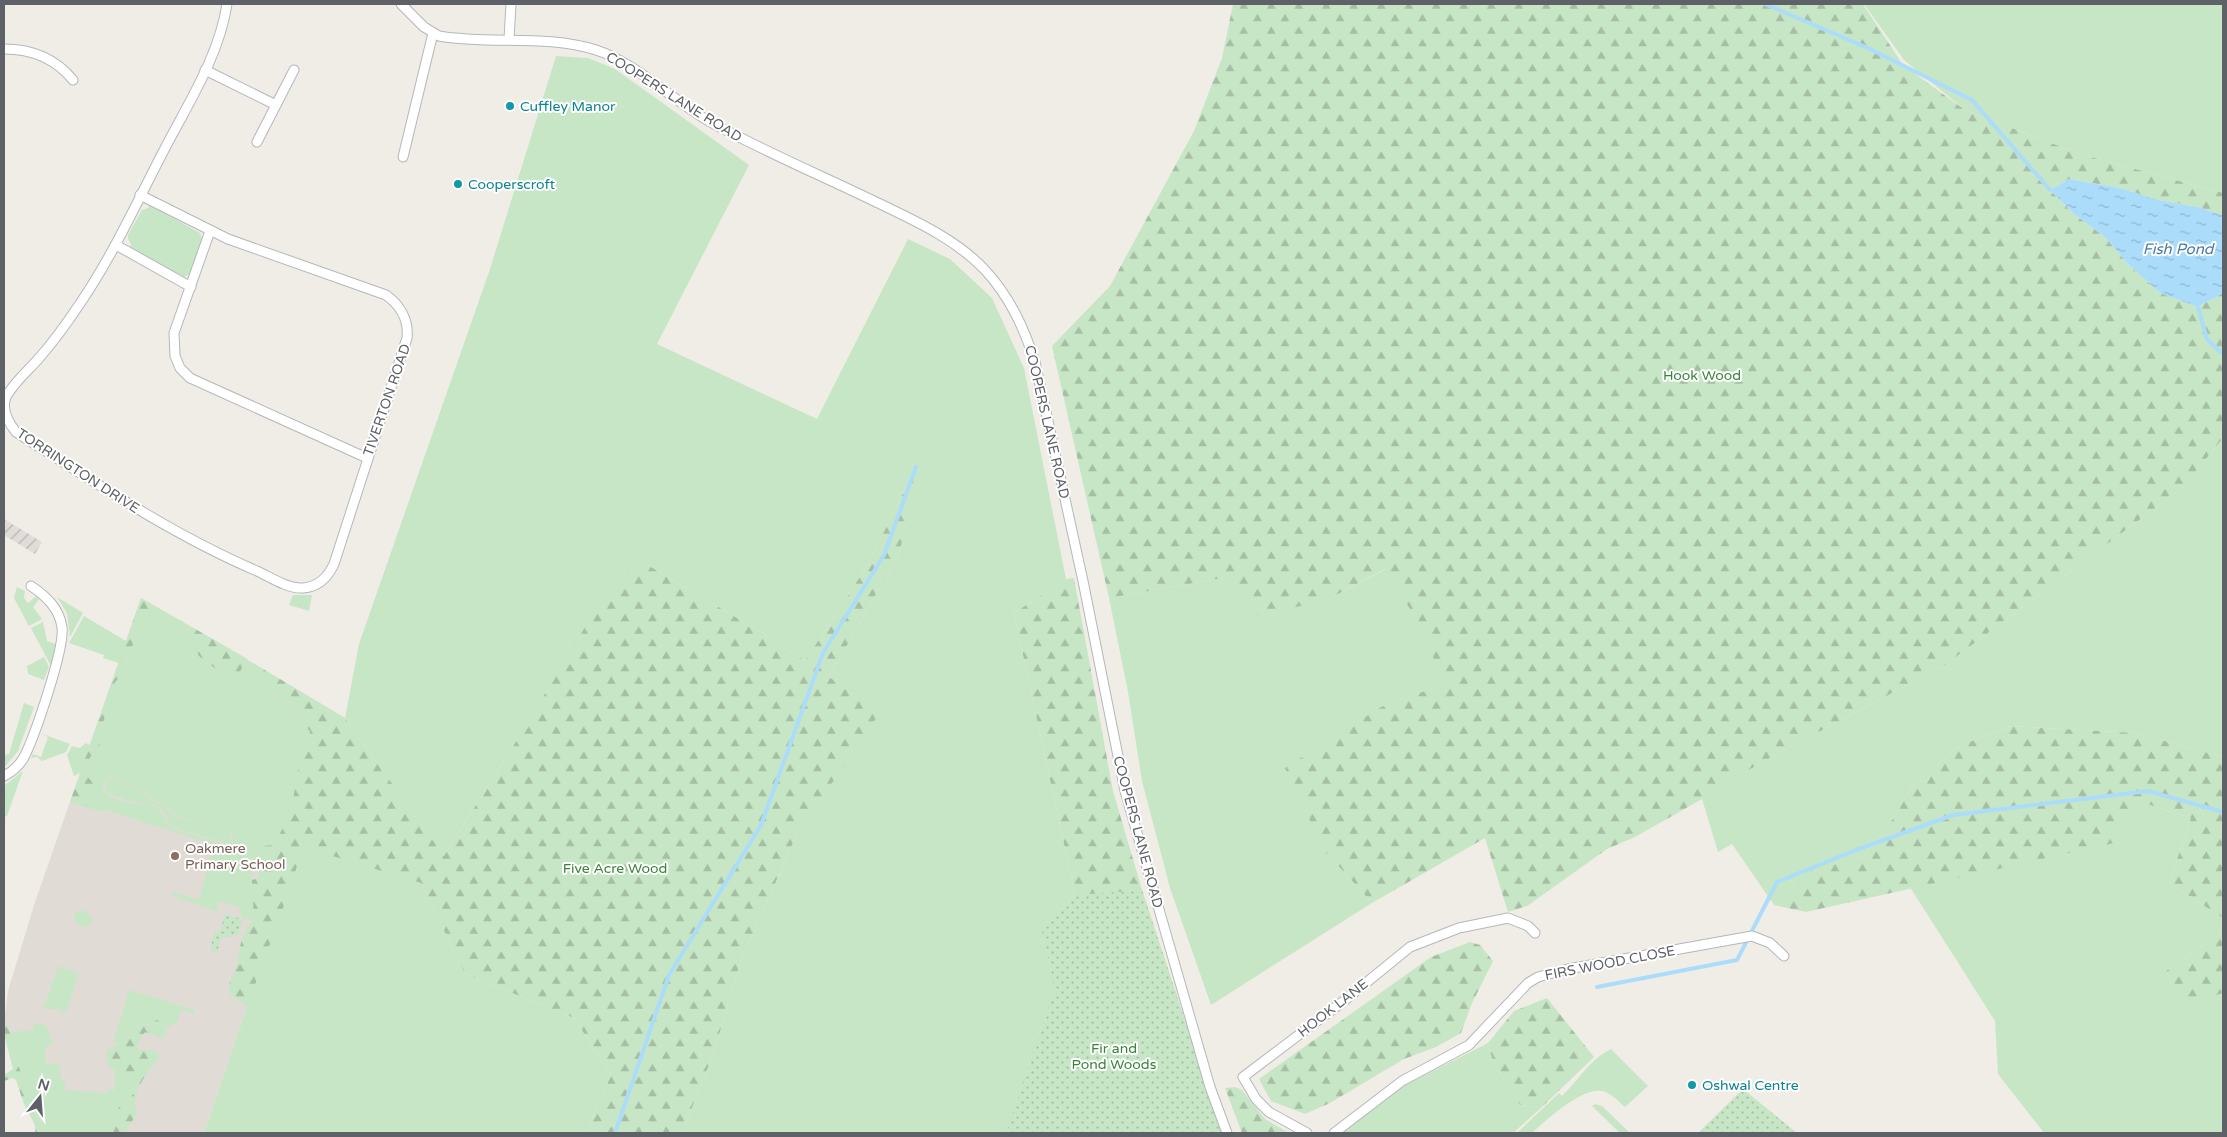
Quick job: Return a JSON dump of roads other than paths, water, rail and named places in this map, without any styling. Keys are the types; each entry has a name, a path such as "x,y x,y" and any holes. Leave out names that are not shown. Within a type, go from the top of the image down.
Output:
{"street":[{"name":"TORRINGTON DRIVE","path":"227,4 220,36 205,70 116,245 79,306 6,399 6,417 16,432 136,510 188,539 285,584"},
{"name":"COOPERS LANE ROAD","path":"401,4 414,19 433,33 446,37 568,43 598,51 622,62 695,113 750,144 907,217 938,234 964,251 984,269 1011,304 1027,335 1035,362 1083,580 1125,791 1210,1087 1227,1133"},
{"path":"509,40 511,4"},
{"path":"403,157 433,33"},
{"path":"4,49 30,51 49,59 61,66 73,80"},
{"path":"205,70 276,105"},
{"path":"257,142 294,70"},
{"name":"TIVERTON ROAD","path":"140,195 210,231 386,295 396,302 406,320 408,338 332,569 324,580 311,586 302,588 285,584"},
{"path":"210,231 174,333 175,356 180,368 190,378 367,458"},
{"path":"116,245 190,287"},
{"path":"4,776 19,765 26,752 54,672 61,643 62,628 56,610 44,594 31,586"},
{"name":"HOOK LANE","path":"1307,1133 1269,1112 1256,1099 1242,1077 1345,1000 1410,947 1459,928 1508,918 1528,926 1535,933"},
{"name":"FIRS WOOD CLOSE","path":"1334,1133 1402,1081 1468,1045 1528,983 1538,977 1568,969 1752,936 1770,942 1784,956"}],"water":[{"name":"Fish Pond","path":"2069,179 2120,188 2158,200 2198,207 2223,215 2223,293 2198,307 2160,293 2129,265 2105,237 2073,213 2050,190"}],"waterway":[{"path":"1765,4 1870,49 1972,100 2050,190"},
{"path":"2198,307 2207,339 2223,354"},
{"path":"615,1133 669,975 761,825 823,653 884,555 916,467"},
{"path":"1597,987 1737,960 1777,882 1856,850 1953,815 2148,791 2223,812"}],"place":[{"name":"Cuffley Manor","path":"510,106"},
{"name":"Cooperscroft","path":"458,184"},
{"name":"Oakmere Primary School","path":"175,856"},
{"name":"Oshwal Centre","path":"1692,1085"}],"park label":[{"name":"Hook Wood","path":"1702,375"},
{"name":"Five Acre Wood","path":"615,868"},
{"name":"Fir and Pond Woods","path":"1114,1056"}]}
